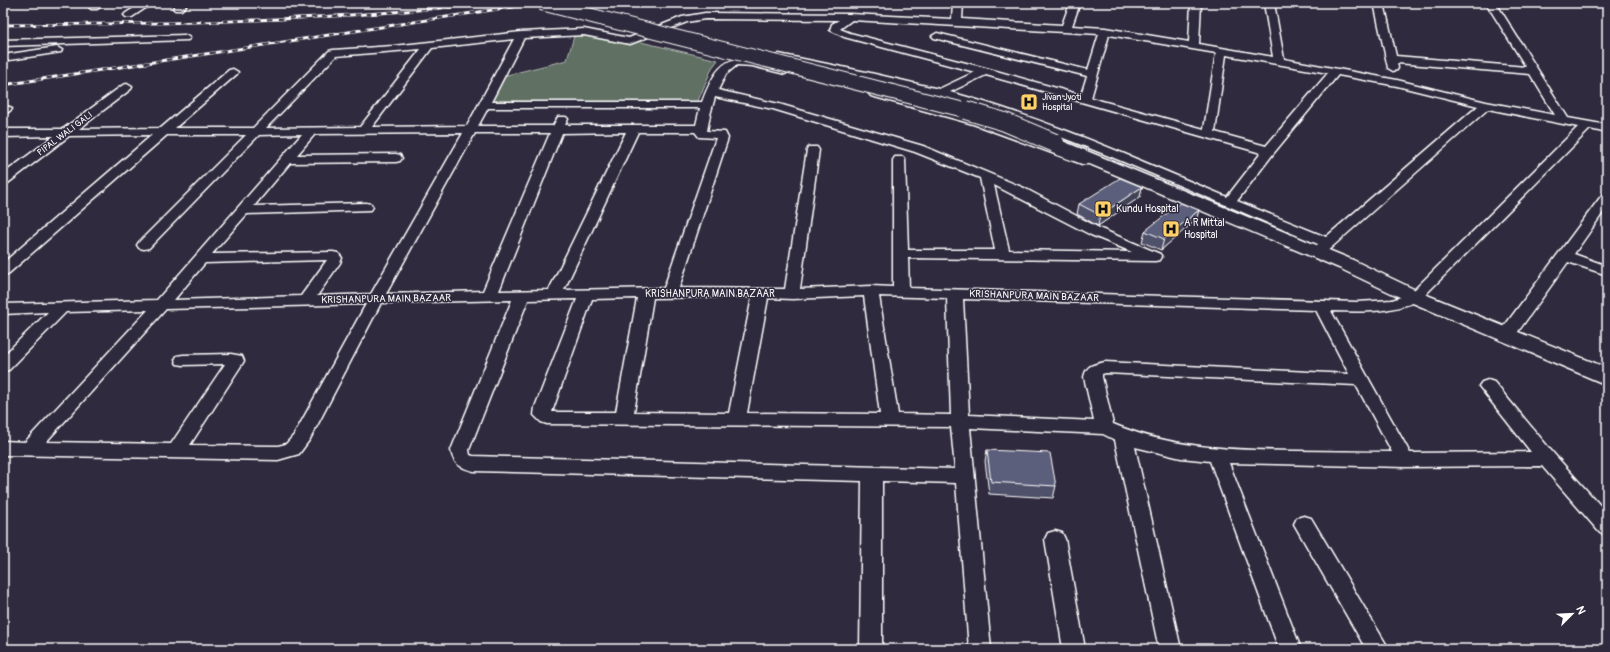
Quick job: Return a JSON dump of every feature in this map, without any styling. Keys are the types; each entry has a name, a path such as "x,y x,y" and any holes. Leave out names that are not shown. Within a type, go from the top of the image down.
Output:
{"main road":[{"path":"541,3 939,103 1005,122 1131,175 1323,248 1346,264 1420,292 1510,330 1607,377"},
{"path":"1510,330 1607,363"}],"street":[{"path":"129,15 148,3"},
{"path":"957,21 958,3"},
{"path":"1066,28 1075,3"},
{"path":"1194,47 1193,37 1196,18 1196,3"},
{"path":"1269,3 1279,61"},
{"path":"1379,3 1397,83"},
{"path":"1491,3 1532,71 1564,120"},
{"path":"685,19 696,9"},
{"path":"144,245 333,53 429,46 521,35 584,32 630,40 685,19 718,15 850,17 957,21 1105,31 1397,83 1486,105 1607,129"},
{"path":"850,17 835,26 835,30 847,35 985,71 1269,151"},
{"path":"658,30 940,93 1017,117 1092,146 1229,203 1323,248 1486,105"},
{"path":"1085,99 1105,31"},
{"path":"3,448 278,453 292,449 301,439 521,35"},
{"path":"937,36 1093,74"},
{"path":"3,42 185,38"},
{"path":"3,58 119,40"},
{"path":"364,130 429,46"},
{"path":"1209,133 1222,52"},
{"path":"1391,58 1532,71"},
{"path":"670,293 722,138 722,136 718,134 702,134 701,128 707,105 712,90 723,69 732,62 743,62 831,82 977,122 1131,175"},
{"path":"940,93 985,71"},
{"path":"3,271 233,72"},
{"path":"1229,203 1269,151 1335,72"},
{"name":"PIPAL WALI GALI","path":"3,180 127,87"},
{"path":"712,90 715,94 783,108 919,149 1019,191 1096,232 1155,257 1003,254 901,254"},
{"path":"484,105 707,105"},
{"path":"489,296 568,105"},
{"path":"1420,292 1587,125"},
{"path":"554,295 634,128"},
{"path":"3,133 65,134 312,130 701,128"},
{"path":"30,448 160,305 312,130"},
{"path":"792,294 813,150"},
{"path":"287,159 396,158"},
{"path":"899,160 901,291"},
{"path":"986,176 1003,254"},
{"path":"1510,330 1566,256 1607,198"},
{"path":"243,210 366,207"},
{"path":"200,259 333,256 335,258 333,263 305,301"},
{"path":"1566,256 1607,271"},
{"path":"871,291 890,421"},
{"name":"KRISHANPURA MAIN BAZAAR","path":"3,309 522,295 646,293 792,294 871,291 1322,306 1384,306 1407,302 1420,292"},
{"path":"624,418 646,293"},
{"path":"737,420 761,293"},
{"path":"586,294 544,407 543,415 547,418 960,421 1105,428 1124,438 1154,446 1217,456 1405,460 1547,459"},
{"path":"955,294 960,421 980,649"},
{"path":"522,295 460,450 460,457 465,462 474,464 964,476"},
{"path":"1322,306 1405,460"},
{"path":"3,366 62,307"},
{"path":"176,451 236,361 231,359 183,360"},
{"path":"1105,428 1093,377 1094,372 1105,367 1361,380"},
{"path":"1488,386 1547,459 1607,527"},
{"path":"1124,438 1170,649"},
{"path":"1217,456 1290,649"},
{"path":"871,649 872,474"},
{"path":"1304,524 1378,649"},
{"path":"1055,539 1074,649"}],"green space":[{"path":"598,32 718,60 712,68 697,103 489,101 503,76 567,60 575,33"}],"building":[{"path":"1120,178 1142,187 1100,215 1079,204"},
{"path":"1180,203 1199,210 1164,239 1145,231"},
{"path":"987,450 1050,453 1056,486 991,482"}],"railway":[{"path":"3,25 125,24 307,18 489,3"},
{"path":"3,85 538,3"}],"place":[{"name":"Jivan Jyoti Hospital","path":"1029,102"},
{"name":"Kundu Hospital","path":"1103,209"},
{"name":"A R Mittal Hospital","path":"1171,229"}]}
